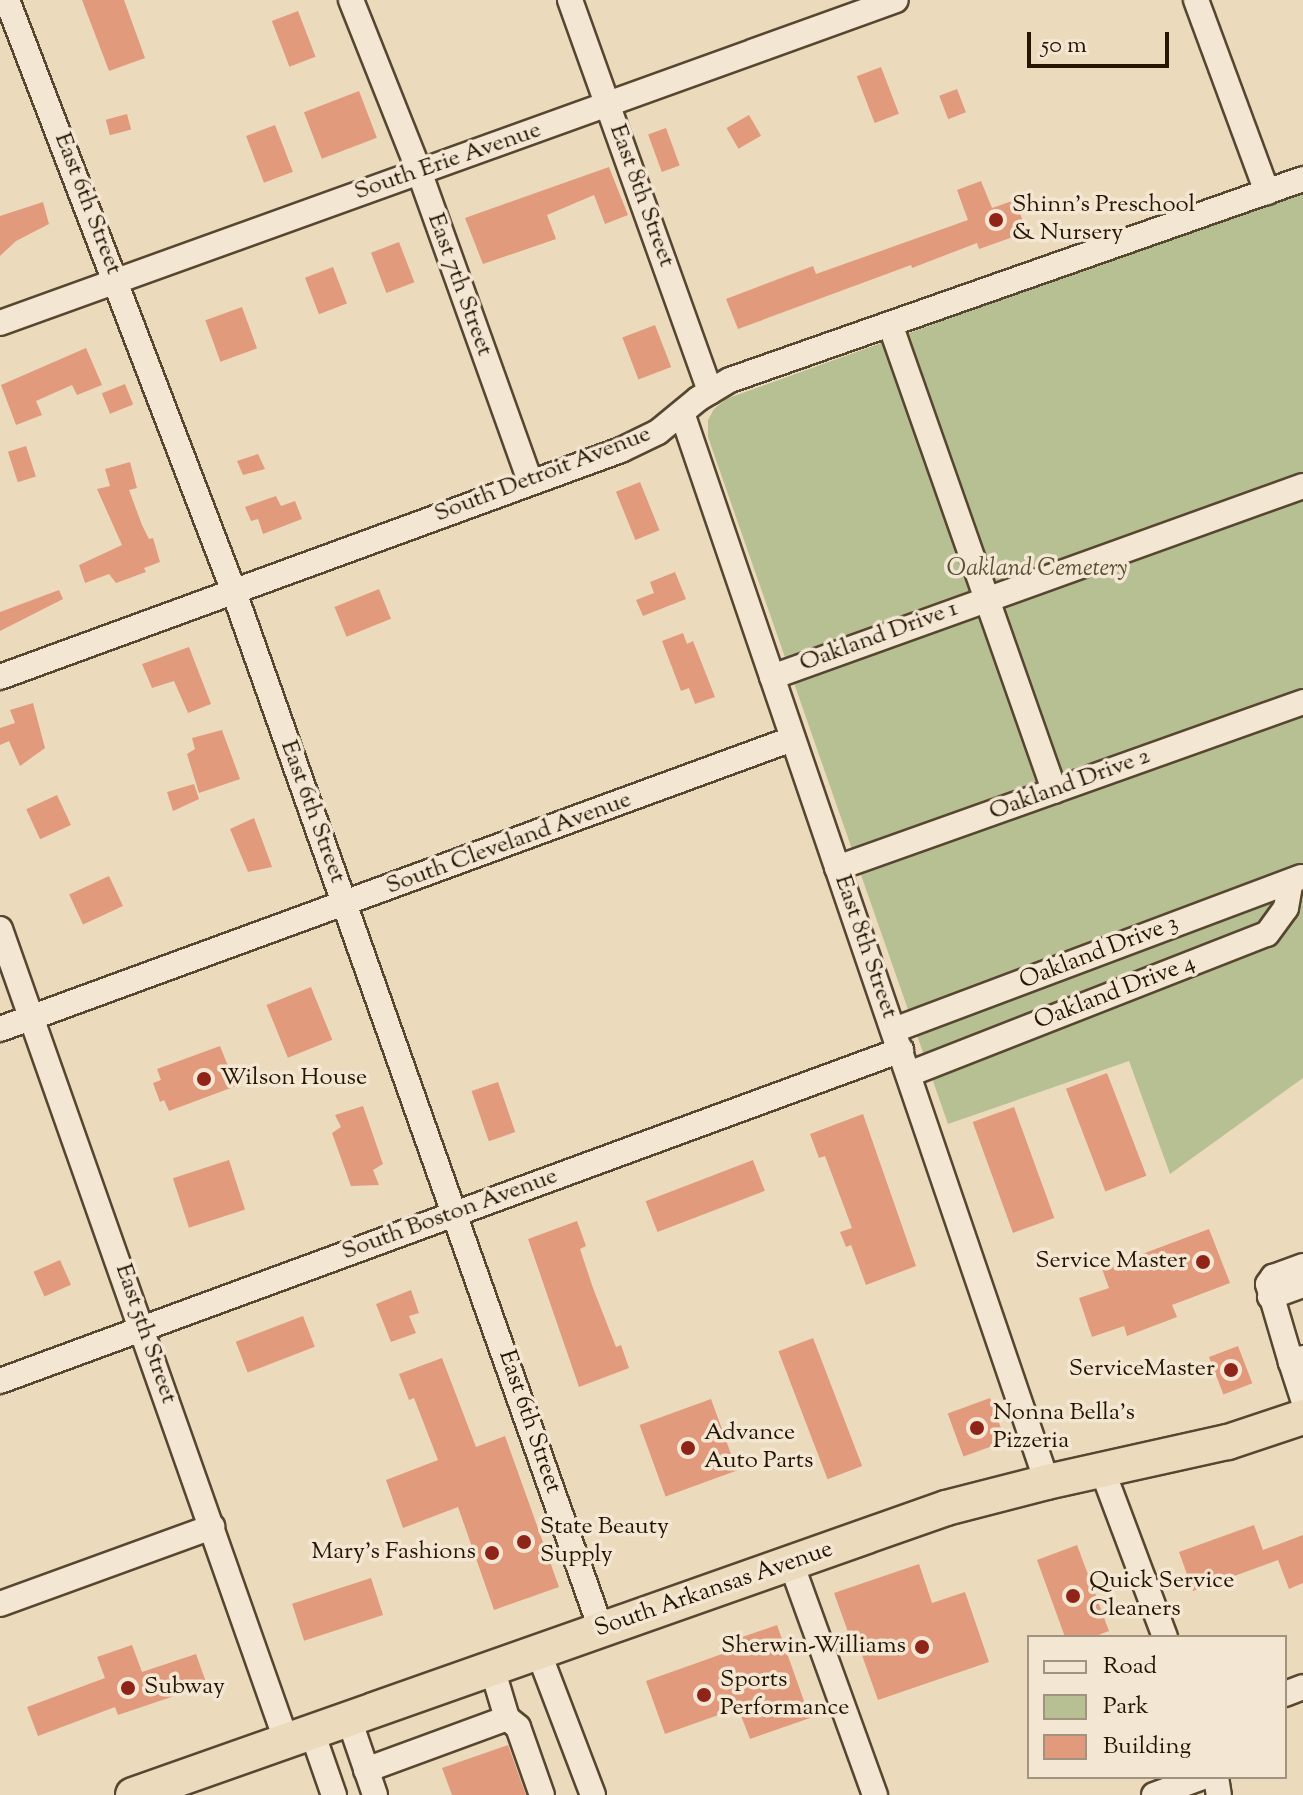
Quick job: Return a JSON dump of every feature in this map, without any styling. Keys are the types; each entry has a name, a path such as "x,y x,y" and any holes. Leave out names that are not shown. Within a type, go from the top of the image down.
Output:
{"highway":[{"name":"South Arkansas Avenue","path":"133,1795 946,1508 1228,1442 1303,1417"}],"street":[{"name":"East 6th Street","path":"7,0 234,592 601,1629"},
{"name":"East 7th Street","path":"351,0 419,171 530,481"},
{"name":"East 8th Street","path":"570,0 710,392"},
{"path":"1196,0 1267,192"},
{"name":"South Erie Avenue","path":"0,323 419,171 609,106 888,1"},
{"name":"South Detroit Avenue","path":"0,677 621,450 658,432 730,380 1303,179"},
{"path":"890,324 1054,791"},
{"name":"East 8th Street","path":"682,413 1047,1482"},
{"name":"Oakland Drive 1","path":"772,677 1303,486"},
{"name":"Oakland Drive 2","path":"837,868 1303,702"},
{"name":"South Cleveland Avenue","path":"0,1029 792,739"},
{"name":"Oakland Drive 3","path":"897,1040 1297,878"},
{"name":"Oakland Drive 4","path":"909,1074 1267,934 1286,908 1297,878"},
{"name":"East 5th Street","path":"0,929 212,1527 299,1736 334,1795"},
{"name":"South Boston Avenue","path":"0,1381 144,1331 456,1213 897,1040"},
{"path":"1303,1266 1273,1277 1268,1293 1297,1360 1303,1399"},
{"path":"1268,1293 1303,1275"},
{"path":"1268,1293 1303,1285"},
{"path":"1103,1472 1164,1635"},
{"path":"0,1604 212,1527"},
{"path":"791,1563 875,1795"},
{"path":"538,1651 593,1795"},
{"path":"492,1668 507,1718 518,1727 542,1795"},
{"path":"366,1770 507,1718"},
{"path":"349,1719 375,1795"},
{"path":"1154,1795 1198,1779"}],"green space":[{"name":"Oakland Cemetery","path":"1303,191 1303,1078 1170,1174 1129,1061 948,1124 708,437 708,420 714,409 726,399"}],"building":[{"path":"82,0 124,0 145,58 109,71"},
{"path":"298,11 316,57 289,67 272,21"},
{"path":"881,67 899,114 875,123 857,76"},
{"path":"957,89 966,112 948,119 939,96"},
{"path":"359,91 377,138 322,159 304,112"},
{"path":"127,114 131,129 110,135 106,120"},
{"path":"749,115 761,136 738,149 726,128"},
{"path":"275,125 293,172 264,183 246,136"},
{"path":"666,128 680,166 662,172 648,134"},
{"path":"609,167 628,215 605,224 594,195 547,215 556,239 483,264 465,218"},
{"path":"981,181 992,208 1015,200 1027,232 979,249 977,243 912,268 911,265 738,329 726,299 813,266 816,274 968,220 957,190"},
{"path":"43,202 49,224 16,241 0,256 0,216"},
{"path":"399,242 414,282 386,293 371,253"},
{"path":"333,267 347,303 319,314 305,278"},
{"path":"242,307 257,348 220,362 205,320"},
{"path":"655,325 671,367 638,380 622,338"},
{"path":"86,348 102,385 77,395 72,385 36,401 42,415 16,425 1,385"},
{"path":"125,384 133,404 110,414 102,393"},
{"path":"26,446 36,476 18,482 8,452"},
{"path":"258,454 265,469 243,475 237,461"},
{"path":"130,462 137,488 129,490 149,539 153,538 160,562 144,568 146,572 116,583 109,574 85,583 79,565 122,545 97,489 110,486 105,469"},
{"path":"640,482 659,530 635,540 616,492"},
{"path":"276,496 281,506 295,501 302,519 263,534 258,519 251,521 245,507"},
{"path":"675,572 686,599 643,616 636,600 654,593 650,582"},
{"path":"379,589 391,619 346,637 334,607"},
{"path":"59,590 63,599 0,631 0,612"},
{"path":"683,633 687,644 693,641 715,697 695,704 689,688 681,691 662,641"},
{"path":"189,647 211,704 188,713 174,681 152,688 142,664"},
{"path":"33,703 45,748 20,766 9,741 0,745 0,728 15,723 10,710"},
{"path":"222,730 240,779 199,793 187,754 195,749 192,738"},
{"path":"194,784 199,799 173,811 167,792"},
{"path":"57,795 71,825 40,839 26,809"},
{"path":"254,818 272,867 248,872 230,829"},
{"path":"109,876 123,906 83,925 69,895"},
{"path":"311,987 332,1040 288,1058 266,1005"},
{"name":"Wilson House","path":"220,1046 236,1086 169,1111 164,1100 160,1102 153,1083 161,1080 157,1069"},
{"path":"1107,1073 1146,1176 1105,1191 1066,1089"},
{"path":"498,1082 515,1132 489,1141 472,1091"},
{"path":"363,1106 383,1164 373,1170 379,1185 351,1186 332,1133 341,1127 335,1115"},
{"path":"1014,1107 1054,1218 1013,1233 973,1122"},
{"path":"863,1114 916,1266 866,1285 851,1245 846,1247 840,1232 852,1228 825,1156 819,1158 810,1134"},
{"path":"229,1160 245,1209 189,1228 173,1178"},
{"path":"753,1160 765,1191 657,1232 646,1201"},
{"path":"577,1221 586,1246 580,1249 593,1288 616,1347 621,1345 629,1368 579,1387 528,1239"},
{"path":"1209,1229 1230,1283 1172,1305 1177,1317 1127,1336 1124,1326 1092,1337 1079,1298 1109,1288 1102,1269"},
{"path":"60,1260 71,1285 44,1296 34,1272"},
{"path":"411,1290 419,1313 409,1316 416,1333 391,1342 376,1304"},
{"path":"303,1316 315,1347 248,1373 236,1342"},
{"path":"813,1338 862,1466 828,1479 778,1351"},
{"name":"ServiceMaster","path":"1238,1346 1252,1383 1223,1394 1209,1357"},
{"path":"442,1358 476,1447 505,1436 559,1587 494,1610 458,1507 403,1528 386,1480 438,1460 414,1398 409,1400 399,1374"},
{"name":"Nonna Bella’s Pizzeria","path":"990,1398 1006,1441 963,1457 948,1413"},
{"name":"Advance Auto Parts","path":"711,1399 737,1470 666,1496 640,1425"},
{"path":"1254,1525 1263,1550 1303,1535 1303,1583 1289,1589 1278,1560 1193,1591 1179,1552"},
{"name":"Quick Service Cleaners","path":"1077,1545 1109,1631 1098,1635 1064,1635 1037,1560"},
{"name":"Sherwin-Williams","path":"919,1564 932,1603 965,1592 989,1662 878,1700 853,1630 848,1632 834,1593"},
{"path":"371,1578 383,1615 304,1641 292,1604"},
{"name":"Sports Performance","path":"777,1625 810,1718 750,1739 738,1708 665,1734 646,1681 722,1654 719,1645"},
{"path":"132,1645 142,1672 196,1654 207,1685 118,1715 115,1707 38,1736 27,1707 105,1678 97,1657"},
{"path":"508,1745 526,1795 452,1795 442,1768"}],"place":[{"name":"Shinn's Preschool & Nursery","path":"996,220"},
{"name":"Wilson House","path":"204,1079"},
{"name":"Service Master","path":"1203,1262"},
{"name":"ServiceMaster","path":"1231,1370"},
{"name":"Nonna Bella’s Pizzeria","path":"977,1428"},
{"name":"Advance Auto Parts","path":"688,1448"},
{"name":"State Beauty Supply","path":"524,1542"},
{"name":"Mary's Fashions","path":"492,1553"},
{"name":"Quick Service Cleaners","path":"1073,1596"},
{"name":"Sherwin-Williams","path":"922,1647"},
{"name":"Subway","path":"128,1688"},
{"name":"Sports Performance","path":"704,1695"}]}
